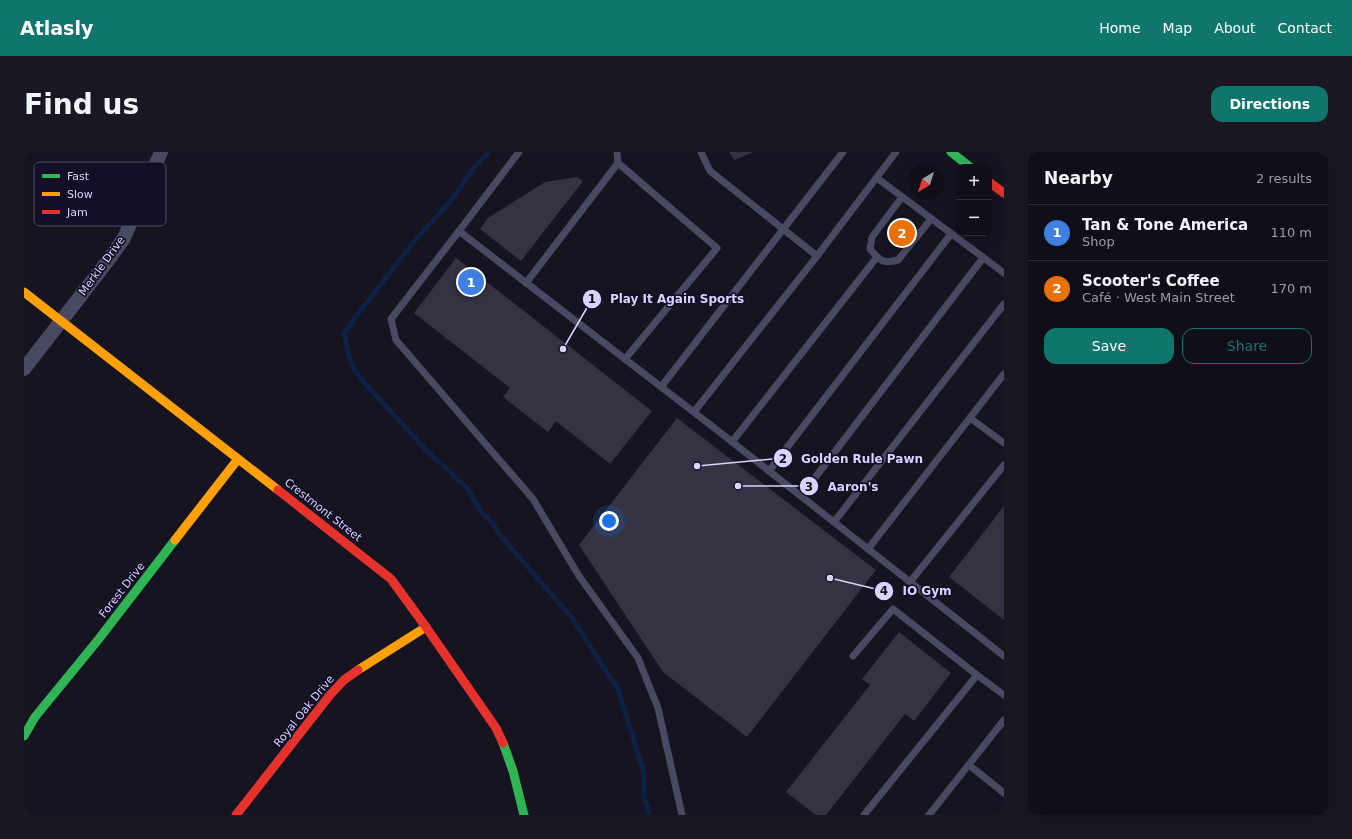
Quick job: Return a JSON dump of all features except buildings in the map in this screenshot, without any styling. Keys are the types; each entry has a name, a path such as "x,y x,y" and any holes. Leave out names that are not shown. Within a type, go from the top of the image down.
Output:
{"street":[{"name":"Merkle Drive","path":"157,162 161,152"},
{"path":"951,152 966,164"},
{"path":"992,184 1004,193"},
{"name":"Merkle Drive","path":"24,369 110,258 124,238 129,226"},
{"name":"Crestmont Street","path":"24,292 391,579 496,728 513,769 524,815"},
{"name":"Forest Drive","path":"24,736 36,717 98,640 238,458"},
{"name":"Royal Oak Drive","path":"236,815 330,695 344,680 426,627"}],"lane":[{"path":"519,152 391,319 396,340 532,499 579,576 638,658 658,708 682,815"},
{"path":"526,283 618,163 617,152"},
{"path":"701,152 710,171 817,256"},
{"path":"661,387 843,152"},
{"path":"694,412 817,256 896,152"},
{"path":"618,163 717,248 625,359"},
{"path":"877,178 1004,274"},
{"path":"902,197 872,237 870,249 877,257 887,263 898,260 931,219"},
{"path":"459,231 694,412 1004,656"},
{"path":"769,471 951,234"},
{"path":"732,442 877,257"},
{"path":"801,496 983,258"},
{"path":"834,522 1004,304"},
{"path":"868,549 1004,374"},
{"path":"970,418 1004,444"},
{"path":"910,582 1004,465"},
{"path":"853,656 893,609 1004,695"},
{"path":"864,815 977,675"},
{"path":"929,815 1004,720"},
{"path":"969,765 1004,793"}],"waterway":[{"path":"489,152 476,165 449,203 416,239 344,334 351,364 361,379 427,451 467,488 481,512 493,524 500,535 573,619 617,686 644,773 644,797 650,815"}],"traffic: fast":[{"path":"951,152 966,164"},
{"path":"24,736 35,717 98,640 175,540"},
{"path":"503,743 513,771 524,815"}],"traffic: slow":[{"path":"24,292 278,490"},
{"path":"175,540 238,459"},
{"path":"358,670 426,627"}],"traffic: jam":[{"path":"992,184 1004,193"},
{"path":"278,490 391,579 496,728 503,743"},
{"path":"236,815 330,695 344,680 358,670"}],"place":[{"name":"Scooter's Coffee","path":"902,233"},
{"name":"Tan & Tone America","path":"471,282"},
{"name":"Play It Again Sports","path":"563,349"},
{"name":"Golden Rule Pawn","path":"697,466"},
{"name":"Aaron's","path":"738,486"},
{"name":"IO Gym","path":"830,578"}]}
